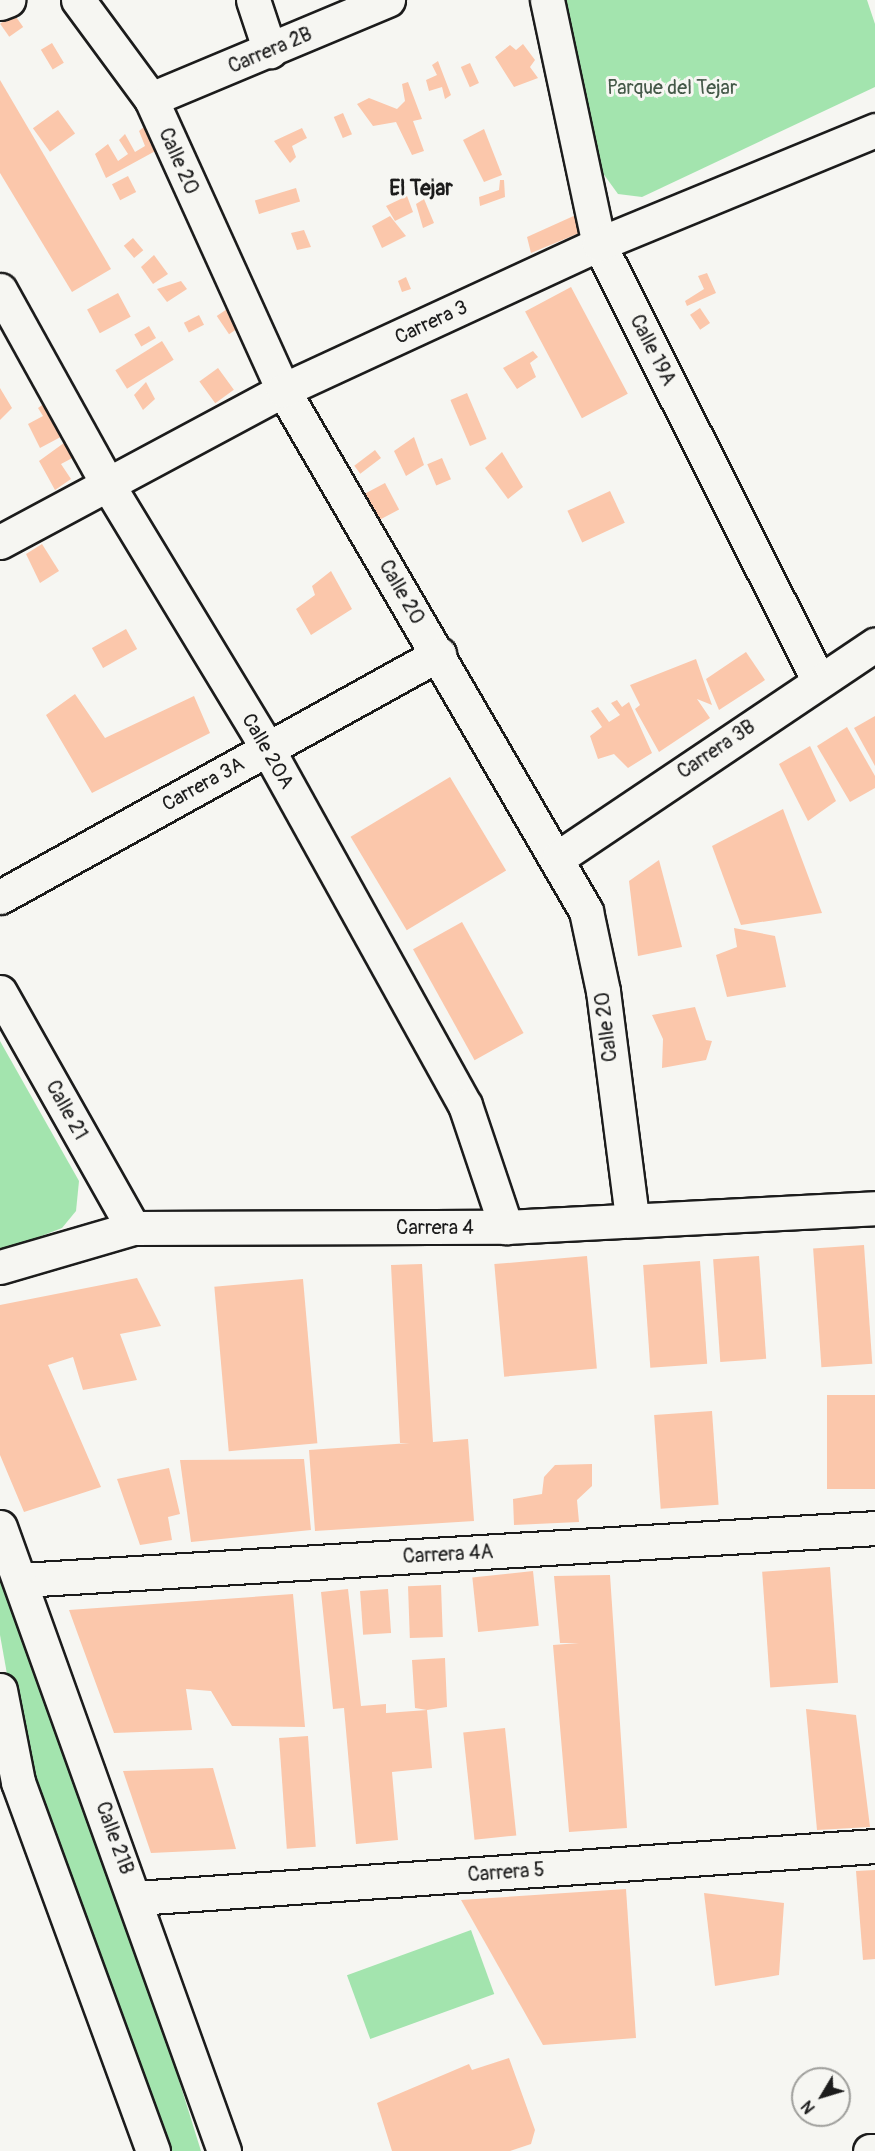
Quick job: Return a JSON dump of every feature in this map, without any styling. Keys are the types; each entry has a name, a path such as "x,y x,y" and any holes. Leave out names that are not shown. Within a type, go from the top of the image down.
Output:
{"street":[{"path":"0,3 8,0"},
{"name":"Calle 20","path":"78,0 151,99 283,390 559,857 586,911 596,954 632,1216"},
{"path":"253,0 270,51"},
{"name":"Carrera 2B","path":"151,99 388,0"},
{"name":"Calle 19A","path":"547,0 599,244 818,680"},
{"name":"Carrera 3","path":"0,542 283,390 599,244 875,130"},
{"name":"Calle 20A","path":"0,290 108,485 267,748 465,1105 506,1227"},
{"name":"Carrera 3B","path":"559,857 818,680 875,645"},
{"name":"Carrera 3A","path":"0,897 439,654"},
{"name":"Calle 21","path":"0,992 133,1228"},
{"name":"Carrera 4","path":"0,1267 133,1228 506,1227 632,1216 875,1208"},
{"name":"Calle 21B","path":"0,1527 137,1898 224,2151"},
{"name":"Carrera 4A","path":"21,1580 875,1528"},
{"path":"0,1690 18,1782 153,2151"},
{"name":"Carrera 5","path":"137,1898 875,1846"},
{"path":"870,2151 875,2151"}],"green space":[{"name":"Parque del Tejar","path":"562,0 867,0 875,24 875,87 642,197 618,194 602,172"},
{"path":"0,1041 79,1181 76,1211 62,1228 0,1252"},
{"path":"0,1569 168,2045 201,2151 163,2151 24,1769 0,1635"},
{"path":"471,1930 494,1994 370,2039 347,1975"}],"building":[{"path":"14,14 23,27 9,37 0,24"},
{"path":"52,43 64,63 53,69 41,50"},
{"path":"523,44 535,60 530,67 538,78 514,87 495,57 510,45 516,50"},
{"path":"438,61 451,95 445,99 442,87 429,91 426,80 437,75 432,65"},
{"path":"470,63 479,83 470,87 461,67"},
{"path":"0,80 111,269 72,292 0,173"},
{"path":"408,82 422,119 413,121 424,151 412,155 396,122 373,126 357,104 369,98 397,109 405,101 402,84"},
{"path":"58,110 75,133 50,152 33,128"},
{"path":"343,113 352,134 343,138 334,117"},
{"path":"145,126 151,144 159,138 170,143 106,178 95,154 108,144 118,161 128,154 119,140 125,134 135,152 145,146 139,131"},
{"path":"302,128 307,138 292,146 296,157 290,163 274,141"},
{"path":"484,129 502,175 484,182 463,140"},
{"path":"128,176 136,192 120,200 112,184"},
{"path":"500,180 504,180 505,197 480,206 479,197 499,190"},
{"path":"296,188 300,201 259,214 255,201"},
{"path":"407,196 413,212 395,221 386,206"},
{"path":"424,199 434,223 423,228 416,204"},
{"path":"578,214 584,231 531,253 527,237"},
{"path":"390,216 406,236 382,248 372,226"},
{"path":"304,230 311,247 297,250 291,233"},
{"path":"133,238 143,250 134,258 124,246"},
{"path":"154,255 168,274 153,284 141,267"},
{"path":"707,273 716,293 687,306 685,301 704,289 698,276"},
{"path":"406,277 411,289 402,292 398,281"},
{"path":"181,281 187,289 167,302 157,289"},
{"path":"571,287 628,394 582,418 525,311"},
{"path":"118,293 131,317 100,333 87,309"},
{"path":"230,307 242,325 229,334 217,316"},
{"path":"700,308 710,323 700,330 690,315"},
{"path":"199,315 204,325 189,333 184,323"},
{"path":"149,326 156,338 141,347 134,334"},
{"path":"162,341 174,360 127,389 115,370"},
{"path":"533,351 538,357 530,363 536,377 517,389 503,368"},
{"path":"218,368 234,390 215,403 199,382"},
{"path":"146,382 155,399 143,410 134,395"},
{"path":"0,388 12,408 0,420"},
{"path":"467,393 487,439 470,446 450,400"},
{"path":"53,397 70,432 40,448 28,424 43,416 38,408"},
{"path":"414,437 424,465 406,476 394,451"},
{"path":"68,440 78,455 61,464 71,479 55,490 39,461"},
{"path":"375,450 381,458 360,474 354,466"},
{"path":"502,452 523,487 508,499 485,468"},
{"path":"442,458 451,479 436,485 427,464"},
{"path":"385,483 399,509 371,525 357,498"},
{"path":"610,491 625,523 582,543 567,511"},
{"path":"42,544 59,571 40,583 26,554"},
{"path":"331,571 352,609 311,635 296,609 315,595 312,586"},
{"path":"126,629 137,649 103,668 92,648"},
{"path":"746,652 765,680 719,710 706,679"},
{"path":"696,659 712,705 697,699 710,718 659,752 635,709 640,705 630,685"},
{"path":"75,694 105,738 194,696 210,733 92,793 46,715"},
{"path":"617,700 622,707 629,702 652,753 628,768 614,754 598,759 590,736 602,727 591,711 598,707 609,722 620,715 611,703"},
{"path":"875,716 875,766 854,728"},
{"path":"847,727 875,776 875,788 850,802 817,746"},
{"path":"810,746 836,801 808,821 779,764"},
{"path":"450,777 506,870 407,930 351,837"},
{"path":"783,809 822,913 741,925 712,846"},
{"path":"659,860 682,947 638,956 629,881"},
{"path":"462,922 524,1033 475,1060 413,949"},
{"path":"734,928 775,936 786,987 727,997 716,955 737,947"},
{"path":"695,1007 706,1040 712,1041 706,1060 662,1068 663,1039 652,1015"},
{"path":"864,1245 872,1364 821,1367 813,1249"},
{"path":"587,1256 597,1369 504,1377 494,1264"},
{"path":"759,1256 766,1359 720,1362 713,1259"},
{"path":"700,1261 707,1364 650,1368 643,1265"},
{"path":"422,1264 433,1442 468,1439 474,1521 315,1531 309,1450 410,1443 400,1443 391,1265"},
{"path":"137,1278 161,1326 120,1334 137,1380 83,1390 73,1357 48,1365 101,1487 24,1512 0,1455 0,1305"},
{"path":"303,1279 317,1443 229,1451 214,1287"},
{"path":"827,1395 875,1395 875,1489 827,1489"},
{"path":"712,1411 719,1505 661,1509 654,1415"},
{"path":"304,1459 311,1530 191,1542 180,1460"},
{"path":"592,1464 592,1486 577,1500 579,1522 514,1525 513,1499 542,1494 544,1477 555,1465"},
{"path":"169,1468 180,1514 168,1517 172,1540 140,1545 117,1479"},
{"path":"830,1567 838,1683 770,1687 762,1572"},
{"path":"533,1571 539,1626 478,1632 472,1577"},
{"path":"610,1575 627,1828 569,1832 553,1645 579,1643 560,1643 554,1576"},
{"path":"441,1585 443,1637 410,1638 408,1586"},
{"path":"348,1589 361,1706 386,1704 386,1713 427,1710 432,1768 392,1772 398,1840 356,1844 344,1708 333,1709 321,1592"},
{"path":"388,1589 391,1633 363,1635 360,1591"},
{"path":"293,1594 305,1727 232,1726 211,1691 186,1689 192,1730 114,1733 69,1610"},
{"path":"445,1658 447,1707 427,1710 415,1708 412,1660"},
{"path":"806,1709 856,1715 870,1827 817,1830"},
{"path":"505,1728 516,1835 475,1840 463,1732"},
{"path":"308,1736 316,1847 287,1849 279,1738"},
{"path":"213,1768 236,1849 151,1853 123,1771"},
{"path":"875,1870 875,1959 863,1960 856,1871"},
{"path":"626,1889 636,2038 543,2045 461,1900"},
{"path":"704,1893 784,1903 779,1975 715,1986"},
{"path":"509,2058 535,2130 531,2144 510,2151 392,2151 377,2103 469,2064 472,2070"}],"district":[{"name":"El Tejar","path":"421,189"}]}
